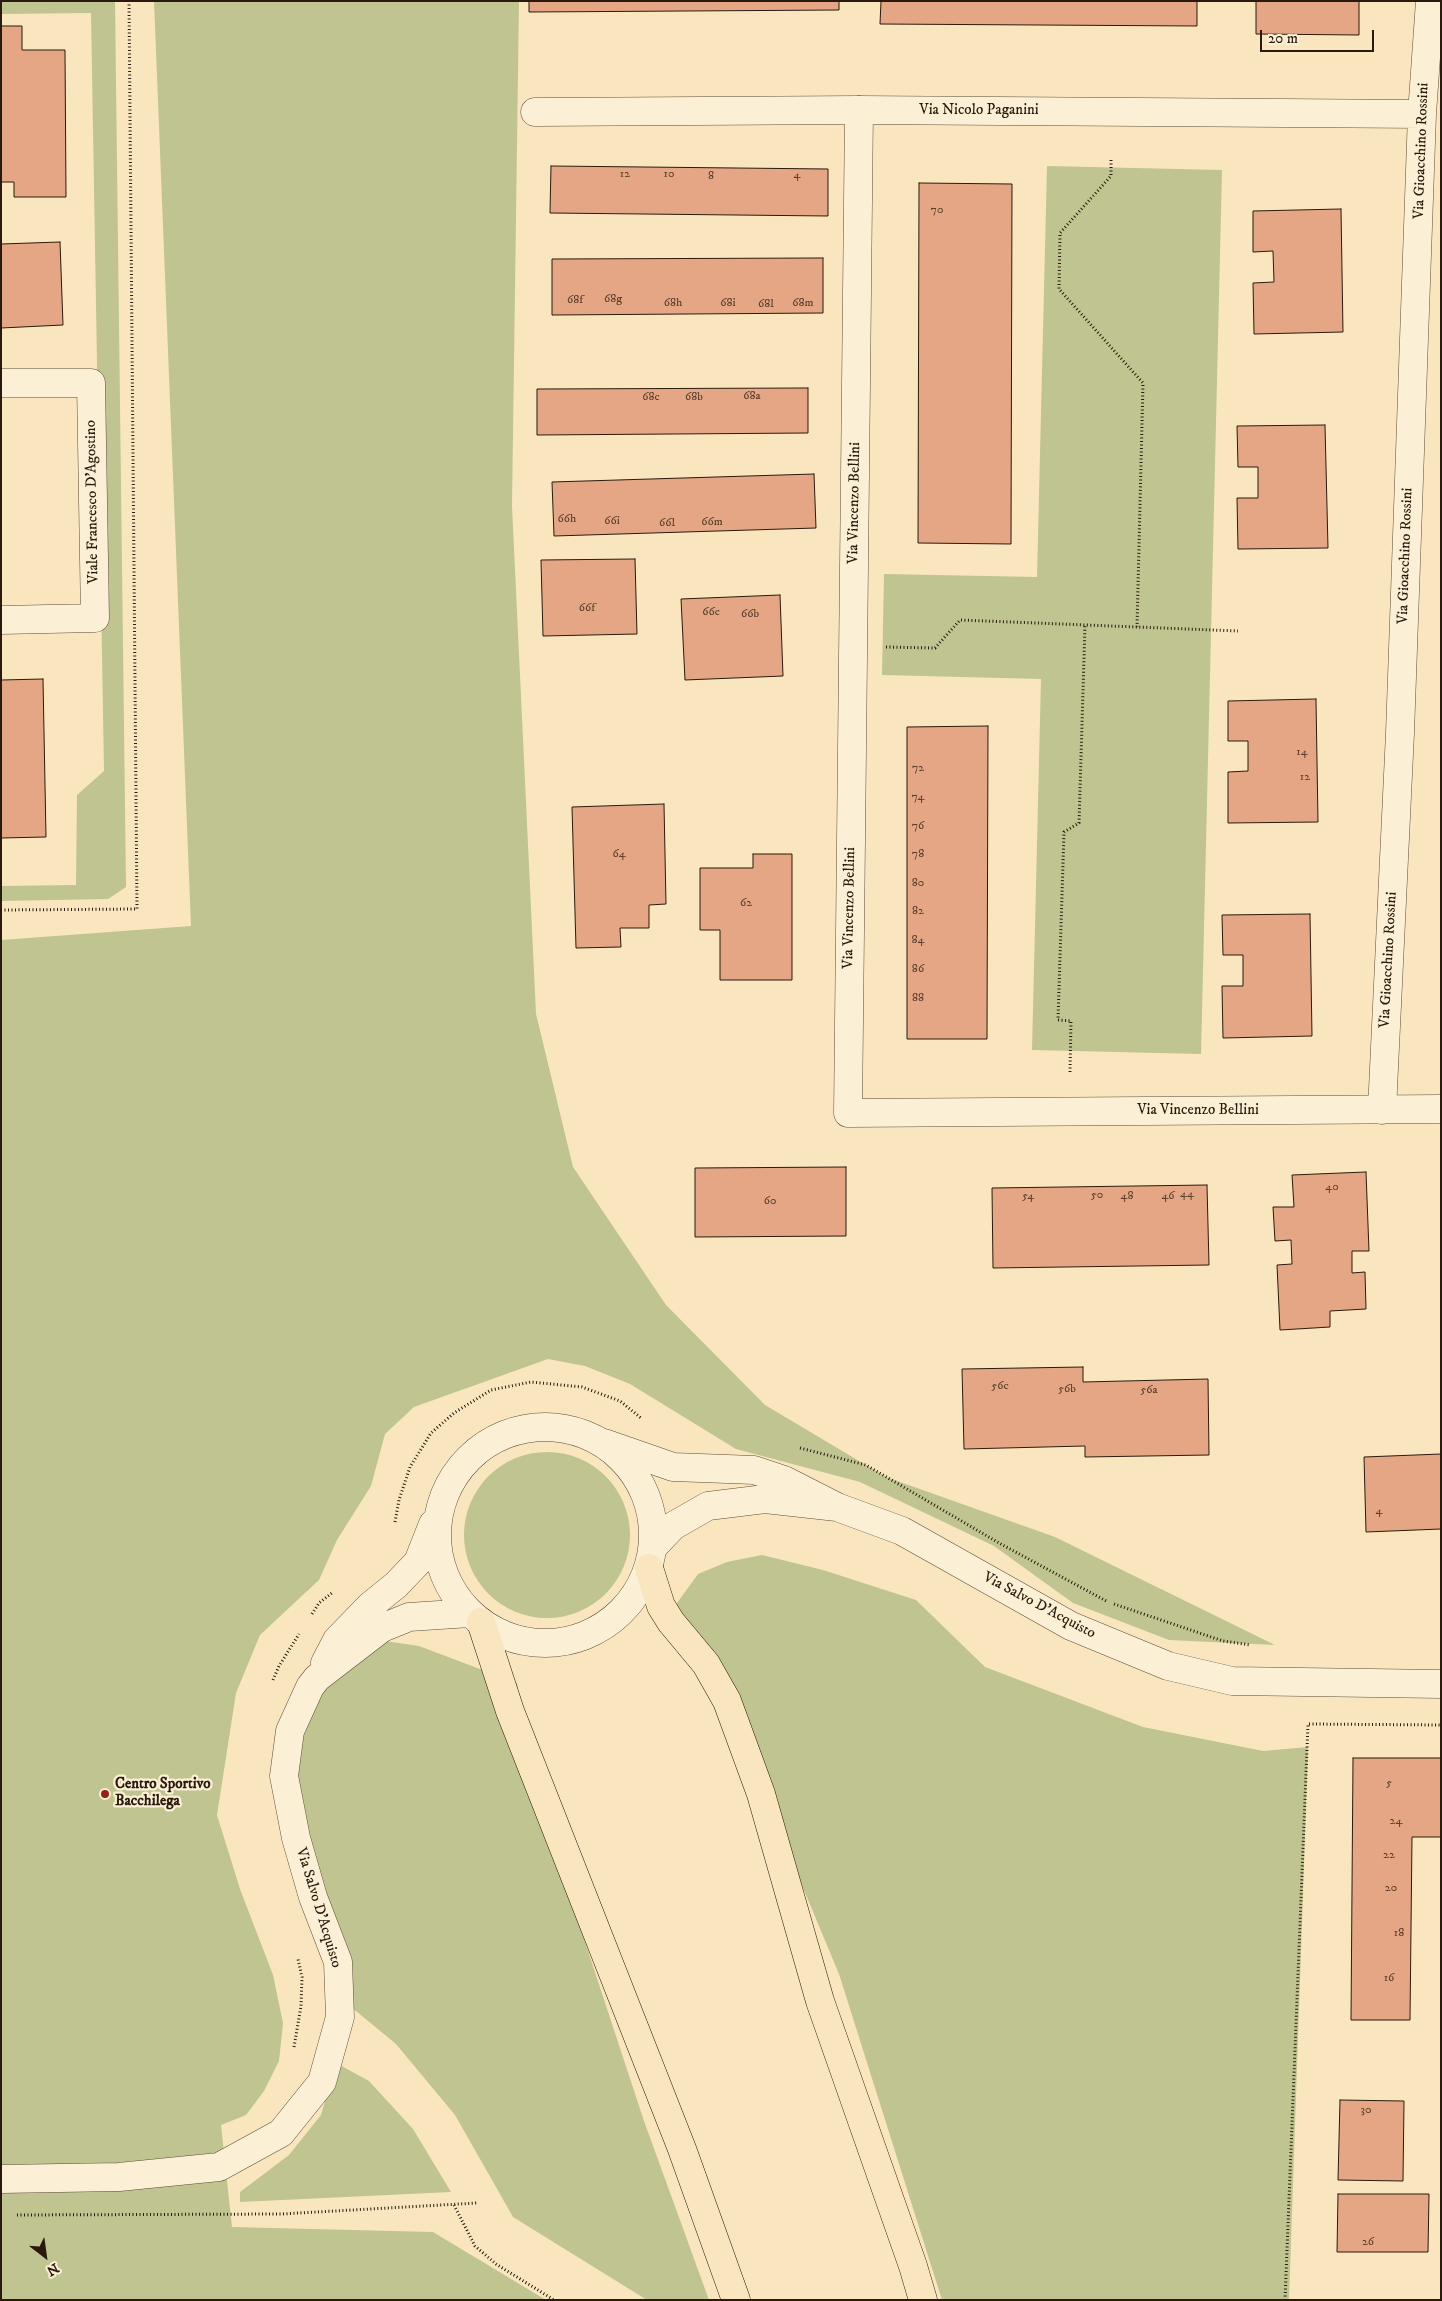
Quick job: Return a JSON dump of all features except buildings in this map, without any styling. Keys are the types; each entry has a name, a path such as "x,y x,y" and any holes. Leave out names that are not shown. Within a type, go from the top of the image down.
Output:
{"highway":[{"path":"651,1557 661,1606 671,1622 706,1664 728,1701 761,1794 820,2001 913,2266 923,2300"},
{"path":"475,1618 682,2149 736,2300"}],"street":[{"name":"Via Gioacchino Rossini","path":"1382,1110 1400,733 1422,114 1430,1"},
{"name":"Via Nicolo Paganini","path":"535,112 859,110 1422,114"},
{"name":"Via Vincenzo Bellini","path":"859,110 848,1113 1441,1109"},
{"name":"Viale Francesco D'Agostino","path":"1,383 91,383 95,618 1,620"},
{"path":"317,1678 337,1640 370,1606 396,1585 418,1562 453,1477 469,1458 487,1443 509,1432 531,1427 562,1427 585,1433 604,1443 673,1467 754,1470 784,1480 837,1507"},
{"path":"442,1501 437,1533 439,1555 450,1586 475,1618 499,1633 534,1643 550,1643 582,1636 593,1632 621,1612 640,1588 651,1557 654,1524 646,1493 631,1468 604,1443"},
{"path":"651,1557 673,1526 708,1506 765,1499 837,1507"},
{"name":"Via Salvo D'Acquisto","path":"837,1507 902,1531 1071,1626 1168,1666 1232,1682 1441,1684"},
{"name":"Via Salvo D'Acquisto","path":"1,2179 119,2178 219,2167 280,2133 322,2082 340,2017 338,1962 313,1897 296,1838 284,1776 290,1731 310,1688 317,1678 382,1628 409,1616 475,1618"}],"path":[{"path":"1111,160 1111,176 1060,233 1059,289 1144,383 1137,627"},
{"path":"882,647 935,648 960,620 1238,631"},
{"path":"1070,1072 1071,1021 1058,1020 1064,832 1079,823 1084,625"},
{"path":"394,1525 399,1500 410,1467 431,1433 454,1413 491,1390 532,1382 582,1387 620,1401 648,1423"},
{"path":"795,1446 866,1465 999,1543 1109,1602 1223,1641"},
{"path":"309,1619 319,1603 335,1591"},
{"path":"272,1684 278,1666 304,1627"},
{"path":"1285,2300 1308,1724 1441,1725"},
{"path":"293,2052 301,2006 302,1977 297,1951"},
{"path":"11,2215 281,2214 477,2203"},
{"path":"454,2205 476,2246 554,2300"}],"green space":[{"path":"1,1 115,1 126,887 108,899 1,901 1,886 76,885 77,795 104,771 91,13 1,14"},
{"path":"154,1 519,1 512,506 536,1014 573,1167 666,1305 765,1405 886,1477 1055,1537 1275,1645 1169,1640 1073,1603 994,1546 860,1482 736,1449 630,1384 585,1366 548,1359 414,1407 385,1434 371,1486 337,1540 319,1580 260,1635 236,1693 217,1815 240,1889 273,1975 283,2023 279,2061 264,2091 246,2115 221,2125 232,2227 433,2232 546,2300 1,2300 1,940 191,926"},
{"path":"1047,166 1222,170 1201,1054 1032,1050 1041,679 882,675 884,574 1037,577"},
{"path":"555,1452 571,1455 586,1461 600,1470 612,1482 621,1496 627,1511 630,1535 629,1551 621,1574 612,1588 600,1600 586,1609 571,1615 539,1618 523,1615 508,1609 494,1600 482,1588 473,1574 467,1559 464,1527 467,1511 473,1496 482,1482 494,1470 508,1461 523,1455"},
{"path":"762,1555 823,1570 916,1600 985,1667 1143,1727 1263,1751 1308,1747 1289,2300 942,2300 839,1974 723,1696 667,1617 698,1574 727,1562"},
{"path":"385,1641 419,1646 517,1683 532,1781 644,2121 709,2300 647,2300 513,2217 455,2115 396,2044 339,1997 297,1869 298,1717 329,1677"},
{"path":"336,2063 369,2081 413,2129 451,2192 240,2202 240,2192 289,2155 321,2115"}],"place":[{"name":"Centro Sportivo Bacchilega","path":"105,1794"}]}
